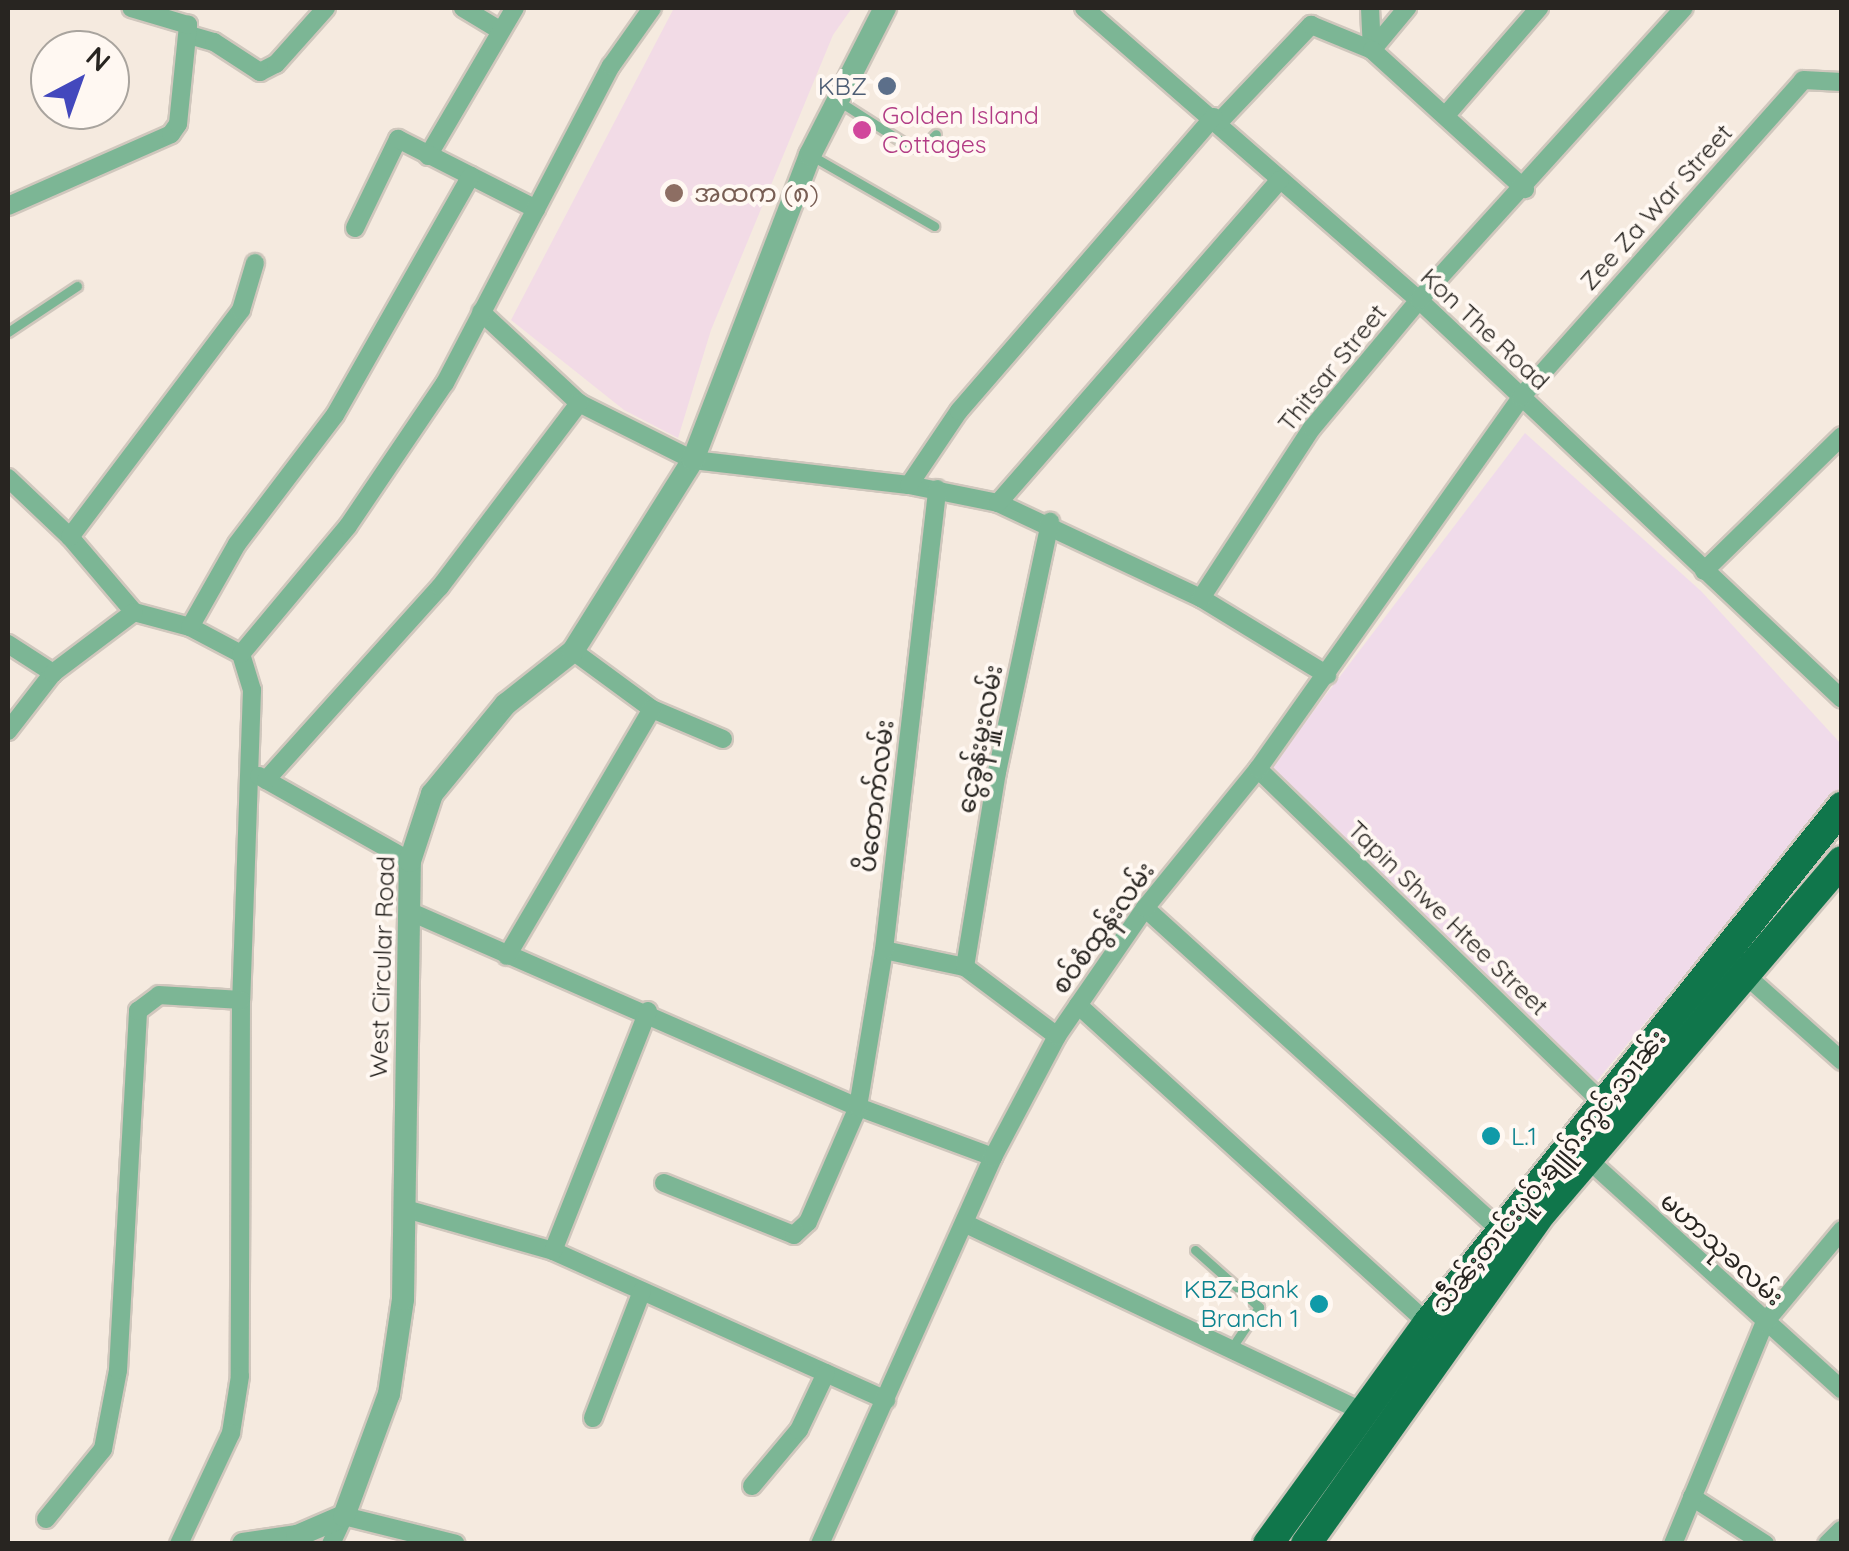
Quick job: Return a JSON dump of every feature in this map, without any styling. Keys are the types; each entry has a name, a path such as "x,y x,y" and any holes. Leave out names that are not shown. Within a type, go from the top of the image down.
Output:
{"highway":[{"name":"သဵႅၼ်ႈတၢင်းပူဝ်ႇၶျူၵ်ႉဢွင်ႇသၢၼ်း","path":"1306,1544 1579,1151 1603,1103 1842,807"},
{"name":"သဵႅၼ်ႈတၢင်းပူဝ်ႇၶျူၵ်ႉဢွင်ႇသၢၼ်း","path":"1268,1544 1362,1411 1500,1230 1579,1151 1842,861"}],"street":[{"path":"8,206 171,134 181,112 188,35 179,19 131,8"},
{"path":"188,35 214,42 260,72 276,64 326,8"},
{"path":"462,8 501,30"},
{"path":"428,156 515,8"},
{"path":"241,654 348,526 445,383 611,66 652,8"},
{"name":"West Circular Road","path":"344,1516 389,1394 403,1300 410,861 432,794 453,763 506,704 574,651 694,460 810,155 835,99 885,8"},
{"name":"Kon The Road","path":"1084,8 1419,300 1842,699"},
{"path":"1370,8 1372,50"},
{"path":"1372,50 1407,8"},
{"path":"1446,115 1539,8"},
{"name":"Thitsar Street","path":"1201,598 1312,428 1419,300 1525,189 1684,8"},
{"path":"909,484 959,410 1301,29 1324,29 1372,50 1525,189"},
{"name":"Zee Za War Street","path":"1521,397 1803,80 1842,82"},
{"path":"355,228 398,139 536,209"},
{"path":"190,627 237,544 335,415 471,176"},
{"path":"998,503 1280,180"},
{"path":"70,537 241,310 256,264"},
{"path":"482,312 579,403 694,460 909,484 998,503 1050,522 1201,598 1327,675"},
{"name":"စဝ်စံထွန်းလမ်း","path":"820,1544 992,1157 1057,1036 1145,908 1258,769 1327,675 1521,397"},
{"path":"260,776 440,587 579,403"},
{"path":"1704,571 1842,436"},
{"path":"8,478 70,537 134,612 190,627 241,654 252,690 260,776 242,1000 240,1376 231,1433 179,1544"},
{"name":"ပိတောက်လမ်း","path":"664,1183 794,1235 808,1222 858,1107 884,950 937,489"},
{"name":"ငွေခွန်းမှူးလမ်း","path":"965,967 997,772 1050,522"},
{"path":"8,731 53,673 134,612"},
{"path":"8,644 53,673"},
{"path":"574,651 652,709 723,739"},
{"path":"506,956 652,709"},
{"name":"Tapin Shwe Htee Street","path":"1258,769 1603,1103"},
{"path":"260,776 410,861"},
{"path":"1145,908 1500,1230"},
{"path":"411,912 506,956 648,1012 858,1107 992,1157"},
{"path":"884,950 965,967 1057,1036"},
{"path":"1742,972 1842,1060"},
{"path":"46,1519 103,1448 112,1404 138,1011 158,995 242,1000"},
{"path":"1078,1004 1428,1323"},
{"path":"553,1251 648,1012"},
{"name":"မဟာသုခလမ်း","path":"1579,1151 1842,1390"},
{"path":"406,1209 553,1251 886,1400"},
{"path":"964,1223 1362,1411"},
{"path":"1673,1544 1765,1322 1842,1230"},
{"path":"593,1418 642,1291"},
{"path":"752,1486 798,1430 826,1374"},
{"path":"1692,1497 1765,1544"},
{"path":"244,1544 297,1536 344,1516 456,1544"},
{"path":"331,1544 344,1516"},
{"path":"1827,1544 1841,1530"}],"lane":[{"path":"835,99 909,146 921,149 936,134"},
{"path":"810,155 934,226"},
{"path":"8,332 77,286"},
{"path":"1194,1250 1259,1307 1231,1349"}],"shaded area":[{"name":"အထက (၈)","path":"674,8 852,8 833,35 711,330 678,438 624,410 511,320"},
{"path":"1525,433 1701,591 1841,744 1841,786 1596,1082 1268,771"}],"place":[{"name":"KBZ","path":"887,86"},
{"name":"Golden Island Cottages","path":"862,130"},
{"name":"အထက (၈)","path":"674,193"},
{"name":"L.1","path":"1491,1136"},
{"name":"KBZ Bank Branch 1","path":"1319,1304"}]}
